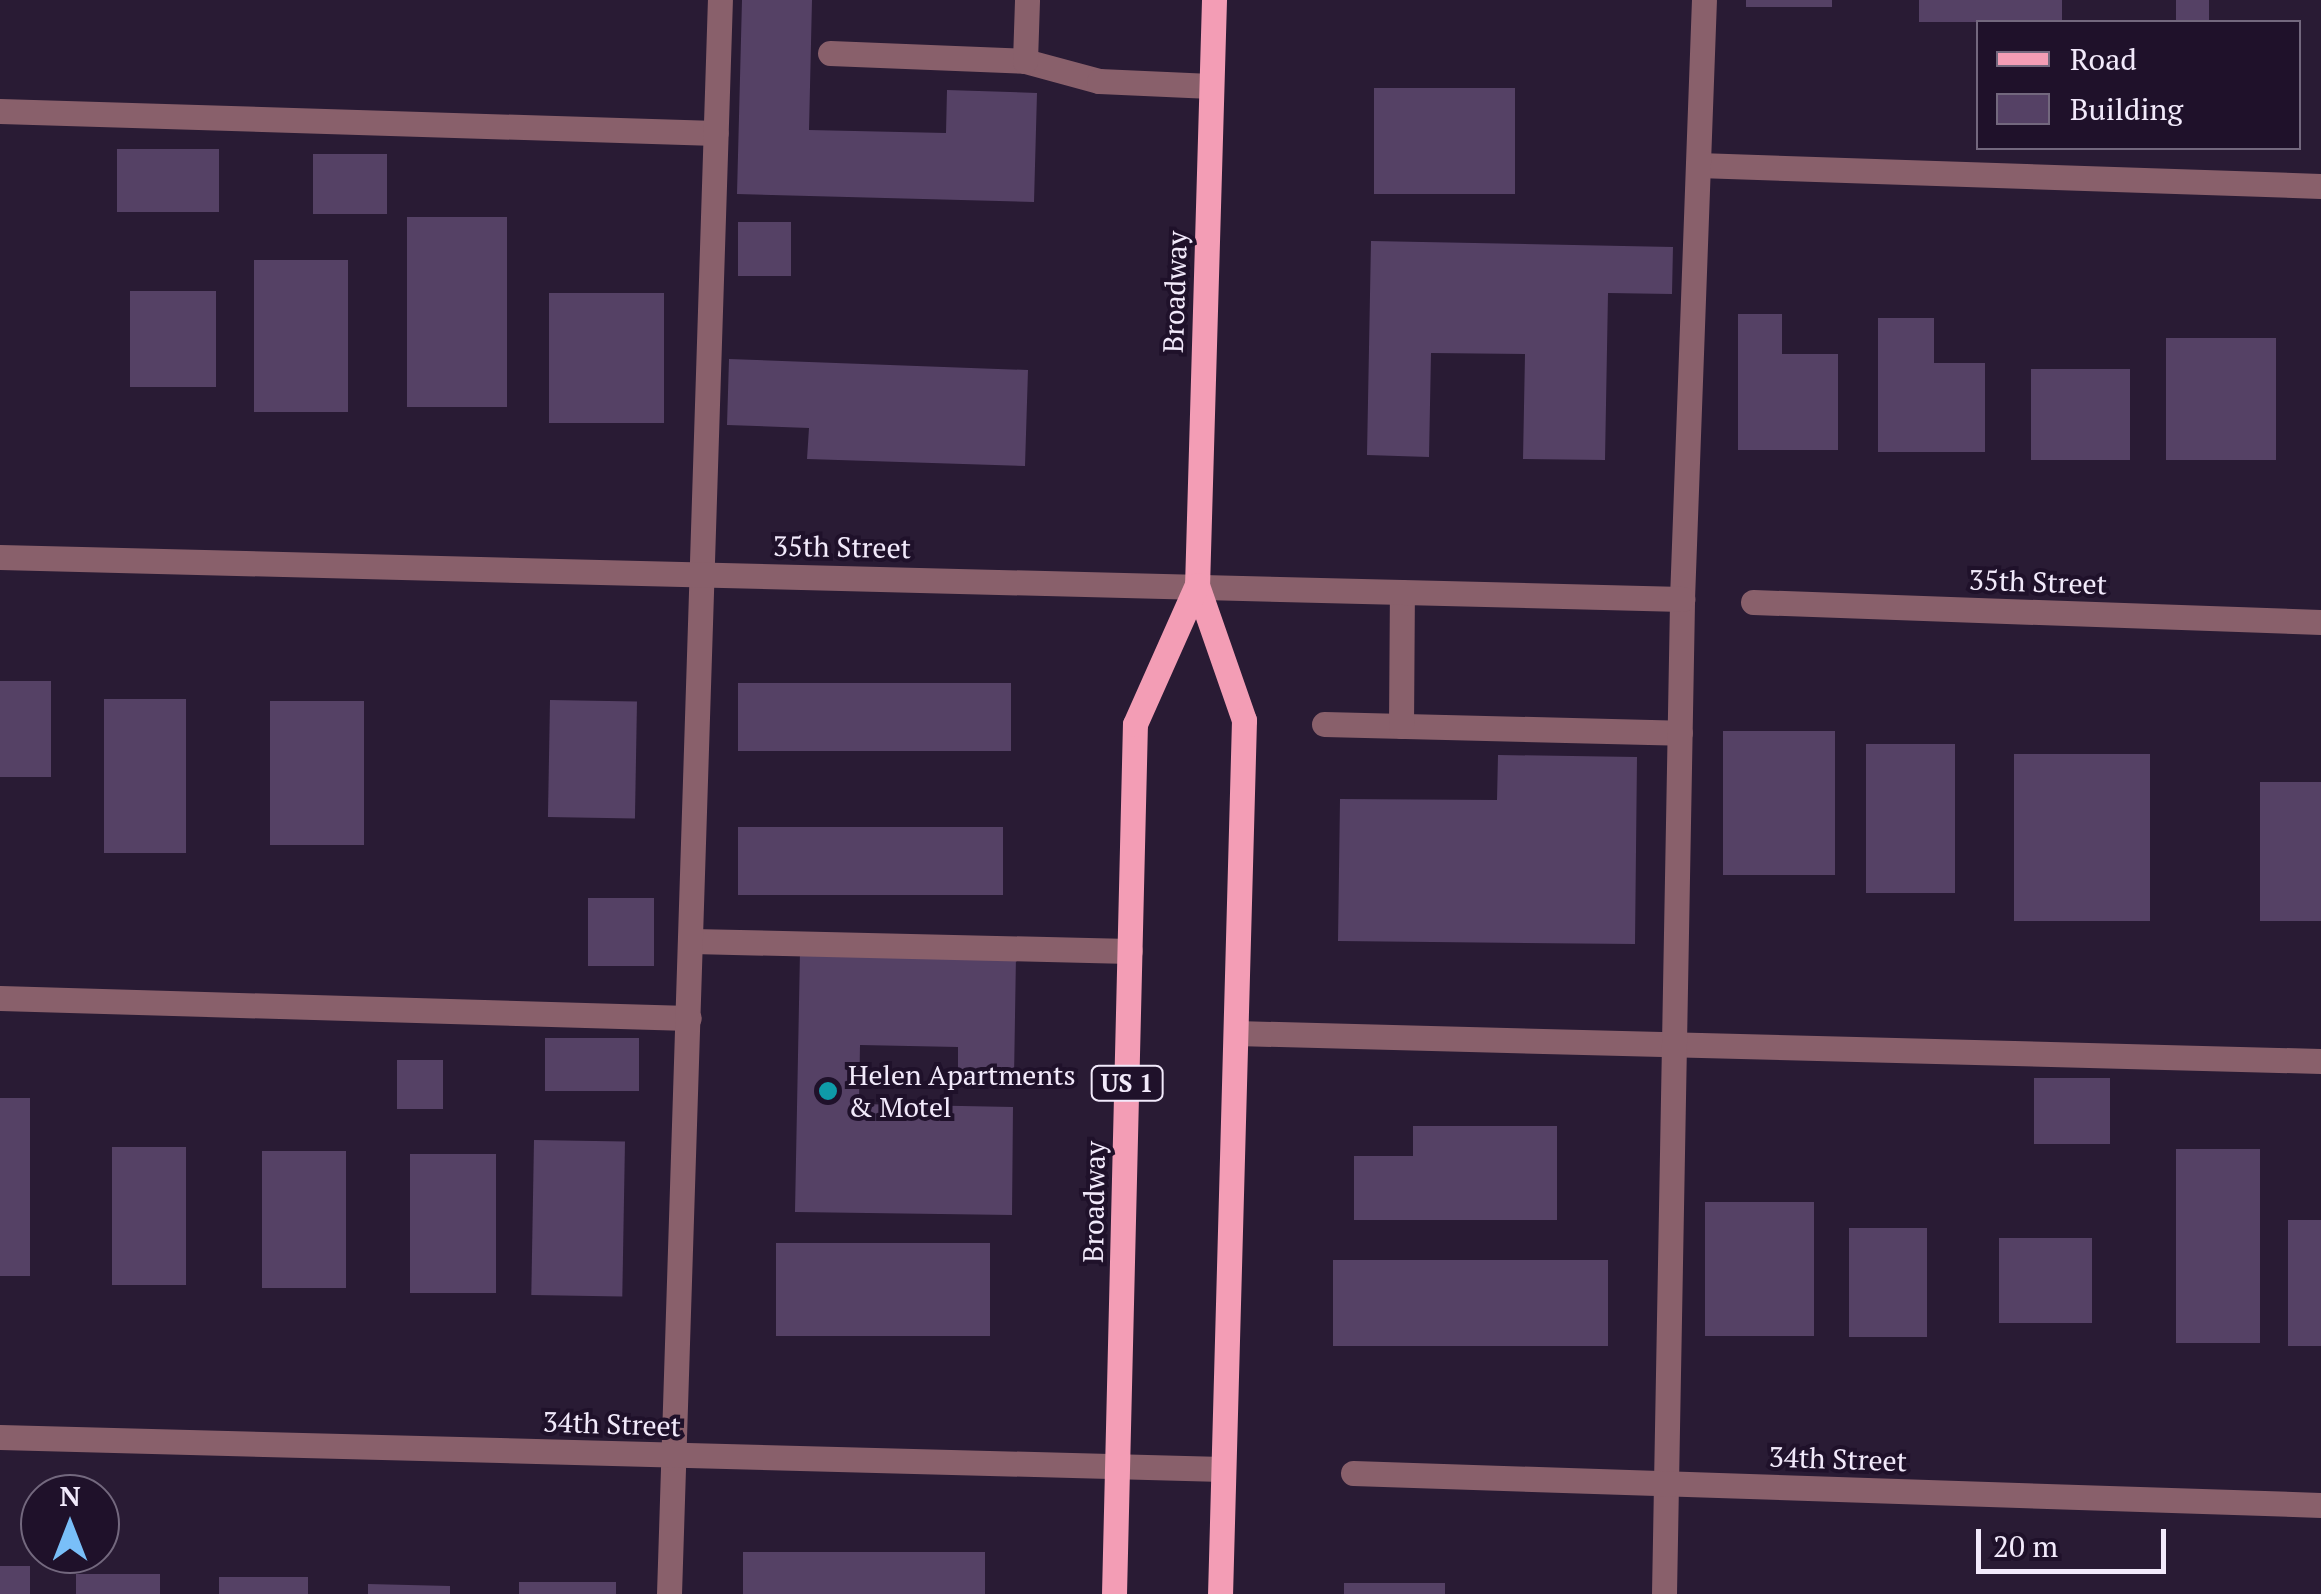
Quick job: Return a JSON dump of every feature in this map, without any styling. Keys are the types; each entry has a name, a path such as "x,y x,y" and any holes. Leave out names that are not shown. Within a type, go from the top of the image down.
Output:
{"main road":[{"name":"Broadway","path":"1214,0 1197,586 1244,720 1220,1594"},
{"name":"Broadway","path":"1114,1594 1135,724 1197,586"}],"street":[{"path":"669,1594 705,574 720,0"},
{"path":"1025,61 1027,0"},
{"path":"1664,1594 1682,599 1704,0"},
{"path":"830,53 1025,61 1099,81 1211,86"},
{"path":"0,111 716,133"},
{"path":"1698,165 2321,186"},
{"name":"35th Street","path":"0,556 1682,599"},
{"path":"1401,726 1402,592"},
{"name":"35th Street","path":"1753,602 2321,622"},
{"path":"1324,724 1680,734"},
{"path":"692,940 1130,951"},
{"path":"0,998 689,1018"},
{"path":"1236,1032 1674,1039 2321,1061"},
{"name":"34th Street","path":"0,1438 1223,1469"},
{"name":"34th Street","path":"1353,1473 2321,1505"}],"building":[{"path":"742,0 812,0 809,130 946,133 947,90 1037,93 1034,202 737,194"},
{"path":"1746,0 1832,0 1832,7 1746,7"},
{"path":"1919,0 2062,0 2062,20 1919,22"},
{"path":"2176,0 2209,0 2209,20 2176,20"},
{"path":"1374,88 1515,88 1515,194 1374,194"},
{"path":"117,149 219,149 219,212 117,212"},
{"path":"313,154 387,154 387,214 313,214"},
{"path":"407,217 507,217 507,407 407,407"},
{"path":"738,222 791,222 791,276 738,276"},
{"path":"1371,241 1673,247 1672,294 1608,293 1605,460 1523,459 1525,354 1431,353 1429,457 1367,455"},
{"path":"254,260 348,260 348,412 254,412"},
{"path":"130,291 216,291 216,387 130,387"},
{"path":"549,293 664,293 664,423 549,423"},
{"path":"1738,314 1782,314 1782,354 1838,354 1838,450 1738,450"},
{"path":"1878,318 1934,318 1934,363 1985,363 1985,452 1878,452"},
{"path":"2166,338 2276,338 2276,460 2166,460"},
{"path":"729,359 1028,370 1025,466 807,459 809,428 727,425"},
{"path":"2031,369 2130,369 2130,460 2031,460"},
{"path":"0,681 51,681 51,777 0,777"},
{"path":"738,683 1011,683 1011,751 738,751"},
{"path":"104,699 186,699 186,853 104,853"},
{"path":"550,700 637,702 635,819 548,817"},
{"path":"270,701 364,701 364,845 270,845"},
{"path":"1723,731 1835,731 1835,875 1723,875"},
{"path":"1866,744 1955,744 1955,893 1866,893"},
{"path":"2014,754 2150,754 2150,921 2014,921"},
{"path":"1498,755 1637,757 1635,944 1338,941 1340,799 1497,800"},
{"path":"2260,782 2321,782 2321,921 2260,921"},
{"path":"738,827 1003,827 1003,895 738,895"},
{"path":"588,898 654,898 654,966 588,966"},
{"name":"Helen Apartments & Motel","path":"800,951 1016,955 1014,1078 958,1077 958,1047 860,1045 859,1104 1013,1107 1012,1215 795,1212"},
{"path":"545,1038 639,1038 639,1091 545,1091"},
{"path":"397,1060 443,1060 443,1109 397,1109"},
{"path":"2034,1078 2110,1078 2110,1144 2034,1144"},
{"path":"0,1098 30,1098 30,1276 0,1276"},
{"path":"1413,1126 1557,1126 1557,1220 1354,1220 1354,1156 1413,1156"},
{"path":"534,1140 625,1142 622,1297 531,1295"},
{"path":"112,1147 186,1147 186,1285 112,1285"},
{"path":"2176,1149 2260,1149 2260,1343 2176,1343"},
{"path":"262,1151 346,1151 346,1288 262,1288"},
{"path":"410,1154 496,1154 496,1293 410,1293"},
{"path":"1705,1202 1814,1202 1814,1336 1705,1336"},
{"path":"2288,1220 2321,1220 2321,1346 2288,1346"},
{"path":"1849,1228 1927,1228 1927,1337 1849,1337"},
{"path":"1999,1238 2092,1238 2092,1323 1999,1323"},
{"path":"776,1243 990,1243 990,1336 776,1336"},
{"path":"1333,1260 1608,1260 1608,1346 1333,1346"},
{"path":"743,1552 985,1552 985,1594 743,1594"},
{"path":"0,1566 20,1566 20,1574 30,1574 30,1594 0,1594"},
{"path":"76,1574 160,1574 160,1594 76,1594"},
{"path":"219,1577 308,1577 308,1594 219,1594"},
{"path":"519,1582 616,1582 616,1594 519,1594"},
{"path":"1344,1583 1445,1583 1445,1594 1344,1594"},
{"path":"368,1584 450,1586 450,1594 368,1594"}],"place":[{"name":"Helen Apartments & Motel","path":"828,1091"}]}
